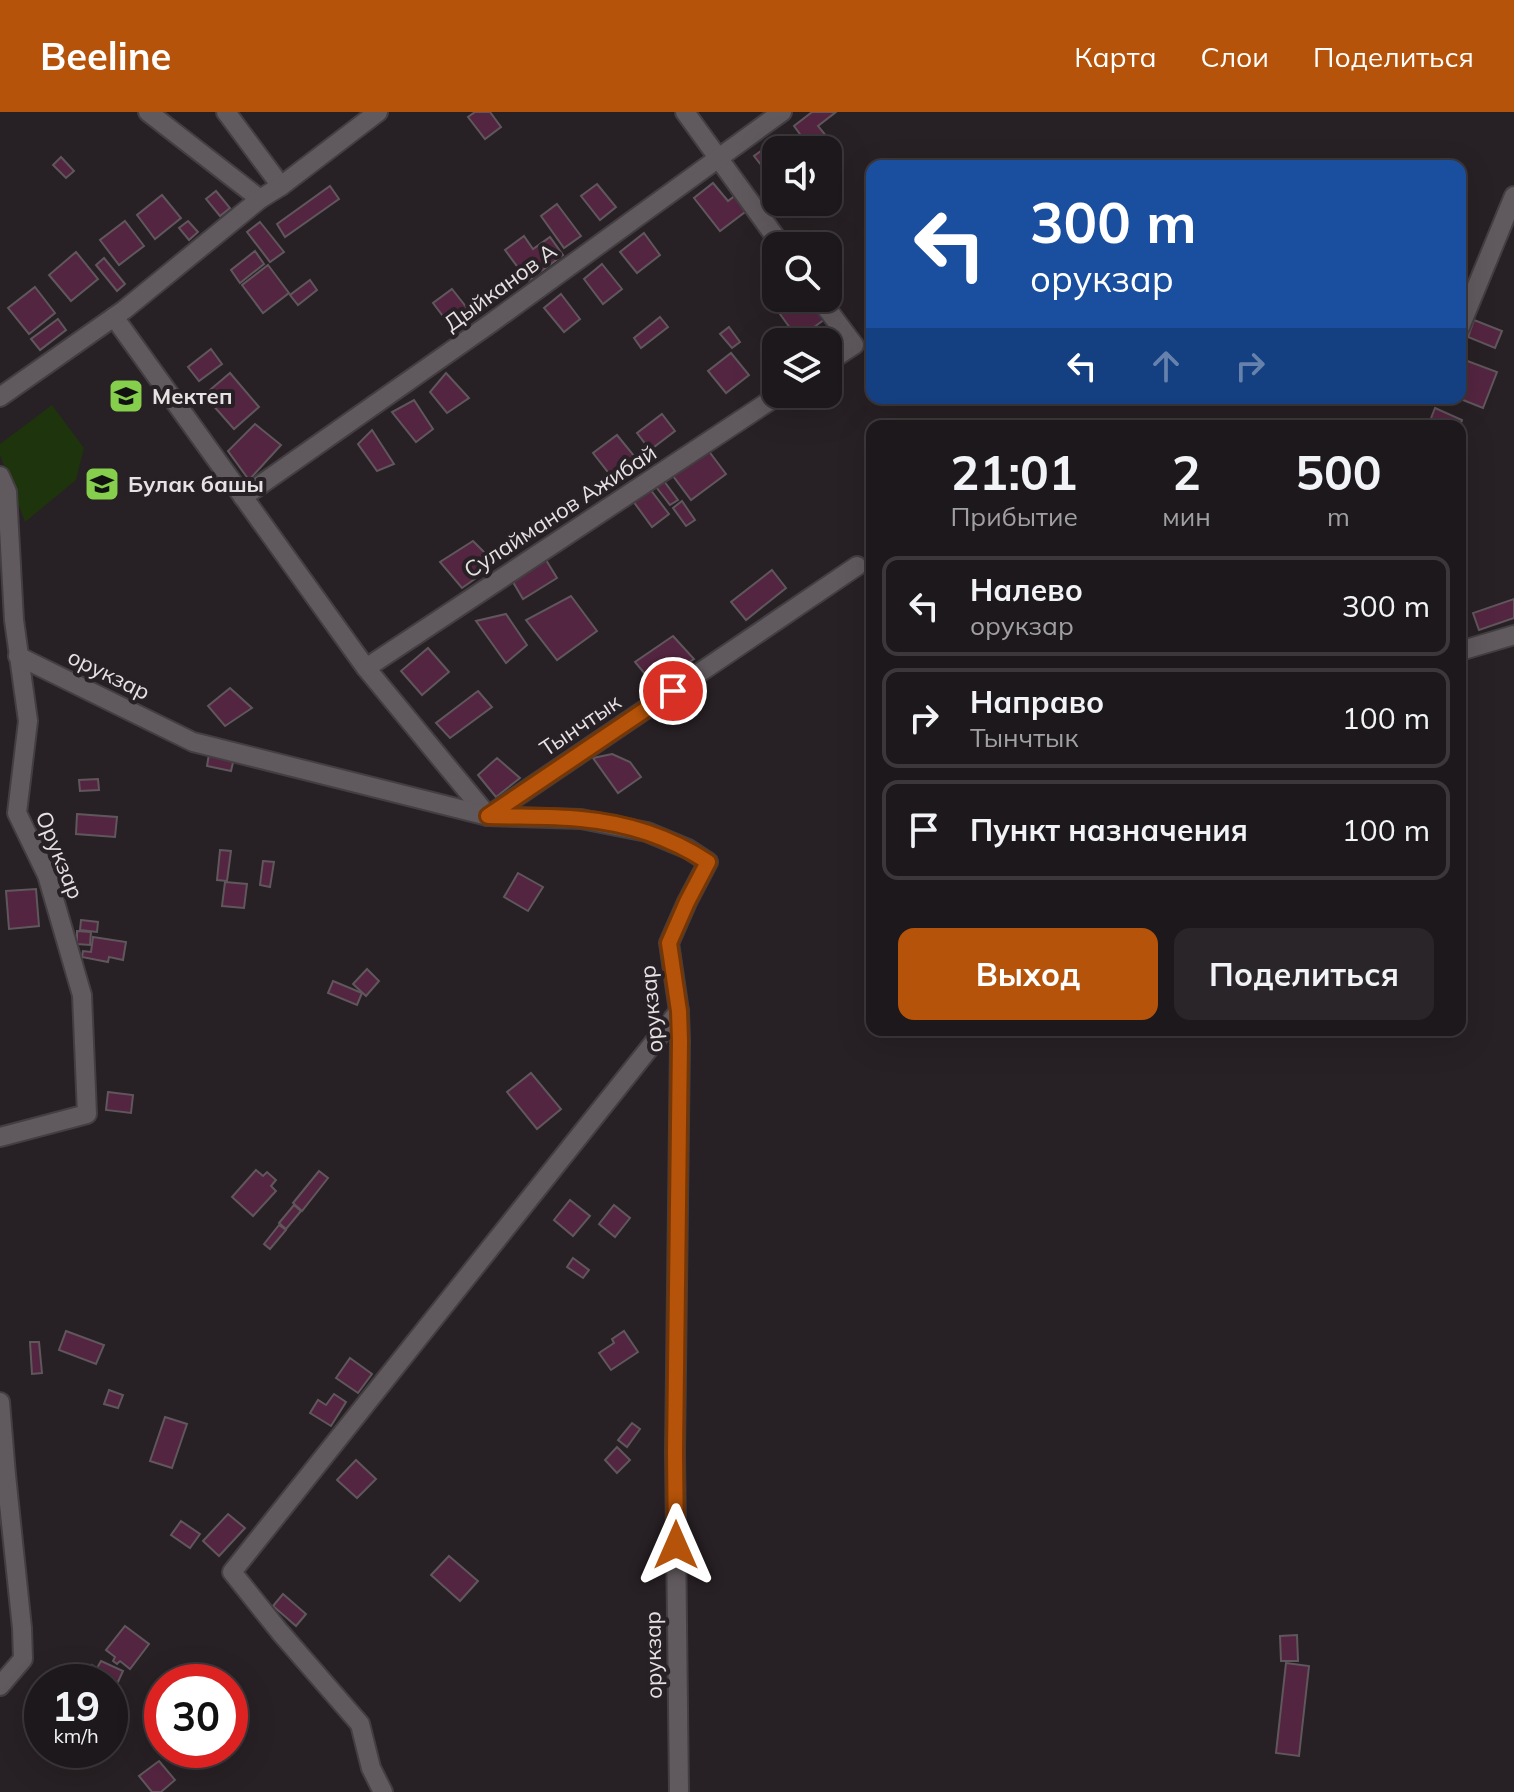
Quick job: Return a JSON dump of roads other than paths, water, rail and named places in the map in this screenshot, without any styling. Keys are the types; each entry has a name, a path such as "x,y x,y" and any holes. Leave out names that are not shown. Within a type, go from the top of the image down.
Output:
{"street":[{"path":"148,112 260,199"},
{"path":"226,112 281,186"},
{"path":"0,397 114,317 260,199 378,112"},
{"path":"685,112 772,232"},
{"name":"Дыйканов А","path":"243,497 491,323 782,112"},
{"path":"1466,312 1514,196"},
{"path":"114,317 366,668 488,816"},
{"path":"842,329 854,345 842,353"},
{"name":"Сулайманов Ажибай","path":"366,668 762,406"},
{"name":"Орукзар","path":"0,476 7,492 14,620 28,721 17,813 47,875 82,995 87,1114 0,1137"},
{"name":"Тынчтык","path":"488,816 857,566"},
{"path":"1466,649 1514,635"},
{"name":"орукзар","path":"18,656 193,742 488,816 581,819 647,832 688,849 708,862 669,943 679,1011 675,1452 679,1792"},
{"path":"383,1792 371,1768 360,1724 232,1572 679,1011"},
{"path":"0,1402 23,1659 0,1686"}],"place":[{"name":"Мектеп","path":"126,396"},
{"name":"Булак башы","path":"102,484"}]}
